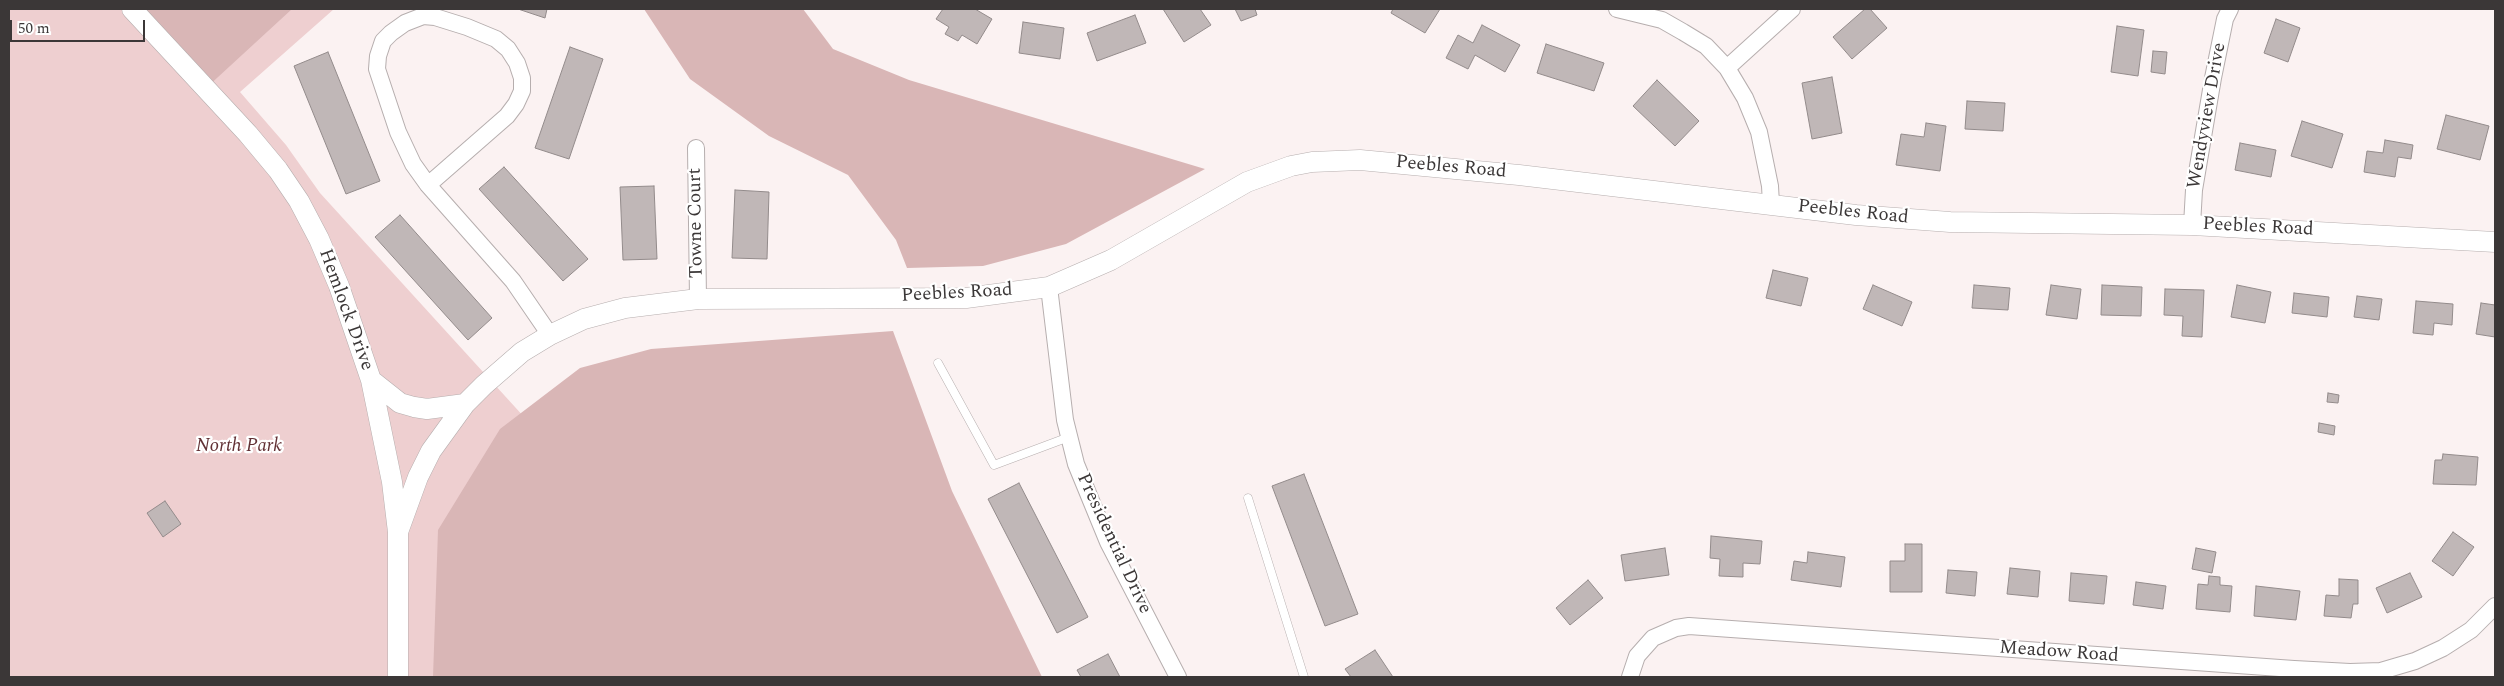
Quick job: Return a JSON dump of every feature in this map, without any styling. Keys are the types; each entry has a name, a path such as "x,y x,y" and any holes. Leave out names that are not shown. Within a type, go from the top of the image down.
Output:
{"street":[{"name":"Hemlock Drive","path":"132,9 248,134 278,170 299,201 319,239 339,286 371,380 383,430 398,532 398,677"},
{"path":"1727,68 1792,9"},
{"name":"Wendyview Drive","path":"2192,225 2194,190 2213,78 2225,20 2230,9"},
{"path":"1626,10 1662,20 1683,32 1706,46 1727,68 1745,98 1759,132 1770,186 1770,204"},
{"path":"428,185 507,116 516,104 522,91 522,78 517,63 508,49 496,39 468,27 423,16 405,23 383,41 376,69 398,132 413,164 428,185 513,281 550,335"},
{"name":"Towne Court","path":"696,148 698,299"},
{"name":"Peebles Road","path":"398,532 418,477 431,452 465,404 522,352 550,335 584,319 605,312 657,303 698,299 966,298 1049,286 1111,260 1247,182 1291,166 1312,162 1335,160 1370,161 1519,175 1856,215 1950,222 2192,225 2495,242"},
{"name":"Presidential Drive","path":"1049,286 1065,420 1076,464 1096,518 1178,677"},
{"path":"371,380 400,403 414,407 427,409 465,404"},
{"name":"Meadow Road","path":"1630,677 1637,656 1653,638 1676,628 1689,626 2294,669 2350,672 2381,670 2415,662 2443,648 2471,630 2495,606"}],"lane":[{"path":"938,363 994,465 1069,437"},
{"path":"1248,498 1304,677"}],"green space":[{"name":"North Park","path":"9,9 334,9 240,92 286,145 320,193 761,677 9,677"}],"shaded area":[{"path":"132,9 292,9 205,89"},
{"path":"644,9 803,9 833,49 909,80 1205,169 1066,244 983,266 907,268 896,240 848,175 769,136 690,79"},
{"path":"893,331 952,491 1042,677 433,677 438,530 500,429 580,368 651,349"}],"building":[{"path":"518,9 547,9 545,18"},
{"path":"943,9 975,9 992,19 977,44 962,35 958,41 945,34 949,27 936,19"},
{"path":"1163,9 1200,9 1211,25 1184,42"},
{"path":"1235,9 1255,9 1257,15 1241,21"},
{"path":"1393,9 1440,9 1425,33 1391,13"},
{"path":"1865,9 1870,9 1887,28 1852,59 1833,37"},
{"path":"1135,15 1146,43 1097,61 1087,33"},
{"path":"2276,19 2300,28 2288,62 2264,53"},
{"path":"1023,22 1064,28 1060,59 1019,53"},
{"path":"1482,25 1520,45 1505,72 1475,55 1468,69 1446,58 1458,35 1473,43"},
{"path":"2117,26 2144,30 2138,76 2111,72"},
{"path":"1546,44 1604,63 1594,91 1537,73"},
{"path":"570,47 603,59 569,159 535,148"},
{"path":"2153,51 2167,52 2165,74 2151,72"},
{"path":"328,52 380,181 346,194 294,66"},
{"path":"1832,77 1842,133 1812,139 1802,83"},
{"path":"1657,80 1699,121 1675,146 1633,106"},
{"path":"1967,101 2005,103 2003,131 1965,129"},
{"path":"2446,115 2489,126 2480,160 2437,149"},
{"path":"2302,121 2343,134 2332,168 2291,156"},
{"path":"1926,123 1946,126 1940,171 1896,165 1901,134 1924,137"},
{"path":"2385,140 2413,145 2411,159 2398,157 2395,177 2364,172 2367,151 2383,153"},
{"path":"2240,143 2276,150 2271,177 2235,170"},
{"path":"504,167 588,259 563,281 479,189"},
{"path":"654,186 657,259 623,260 620,187"},
{"path":"735,190 769,192 767,259 732,258"},
{"path":"400,215 492,318 468,340 375,237"},
{"path":"1773,270 1808,278 1801,306 1766,298"},
{"path":"1873,285 1912,302 1902,326 1863,309"},
{"path":"1974,285 2010,288 2008,310 1972,308"},
{"path":"2051,285 2081,289 2077,319 2046,315"},
{"path":"2102,285 2142,287 2141,316 2101,315"},
{"path":"2237,285 2271,292 2265,323 2231,317"},
{"path":"2165,289 2204,290 2202,337 2182,336 2183,316 2164,315"},
{"path":"2294,293 2329,297 2327,317 2292,313"},
{"path":"2357,296 2382,299 2379,320 2354,317"},
{"path":"2416,301 2453,304 2452,325 2434,323 2433,335 2413,333"},
{"path":"2481,303 2495,305 2495,337 2476,334"},
{"path":"2328,393 2339,395 2338,403 2327,402"},
{"path":"2319,423 2335,426 2334,435 2318,432"},
{"path":"2443,454 2478,457 2476,485 2433,484 2435,460 2442,460"},
{"path":"1304,474 1358,614 1325,626 1272,486"},
{"path":"1019,483 1088,617 1057,633 988,499"},
{"path":"165,501 181,524 163,537 147,513"},
{"path":"2453,532 2474,547 2453,576 2432,561"},
{"path":"1711,536 1762,541 1760,564 1743,563 1743,577 1719,576 1720,559 1710,558"},
{"path":"1905,544 1922,544 1922,592 1890,592 1890,561 1905,561"},
{"path":"1665,548 1669,575 1625,581 1621,555"},
{"path":"2196,548 2216,552 2212,573 2192,569"},
{"path":"1808,552 1845,557 1841,587 1791,580 1794,561 1807,563"},
{"path":"2010,568 2040,571 2038,597 2007,594"},
{"path":"1948,570 1977,572 1975,596 1946,593"},
{"path":"2071,573 2107,576 2104,604 2069,601"},
{"path":"2410,573 2422,597 2387,613 2376,588"},
{"path":"2209,576 2220,577 2220,585 2232,586 2230,612 2196,609 2198,584 2208,585"},
{"path":"2339,579 2358,580 2358,604 2353,604 2351,618 2324,616 2326,595 2339,596"},
{"path":"1588,580 1603,598 1570,625 1556,608"},
{"path":"2136,582 2166,586 2163,609 2133,605"},
{"path":"2256,586 2300,591 2296,620 2254,616"},
{"path":"1375,650 1393,677 1351,677 1345,669"},
{"path":"1108,654 1120,677 1081,677 1077,670"}]}
